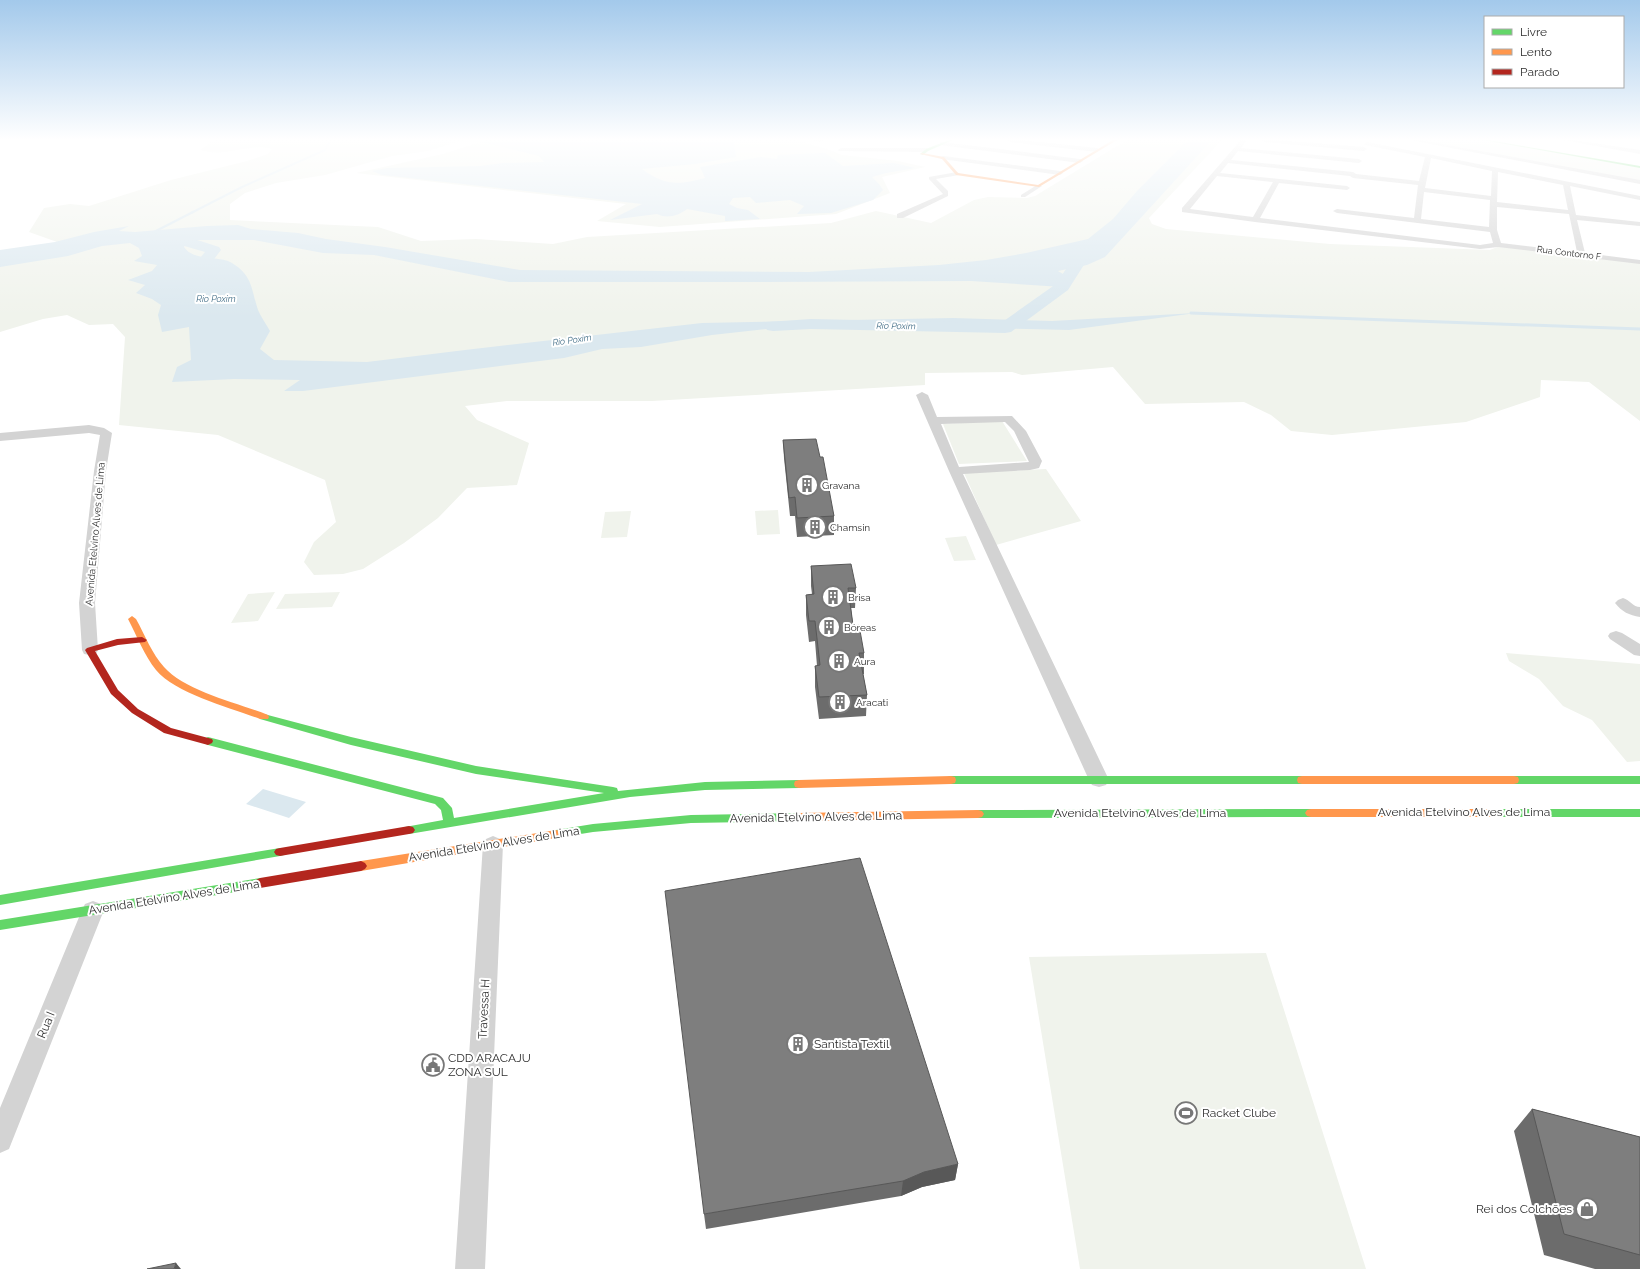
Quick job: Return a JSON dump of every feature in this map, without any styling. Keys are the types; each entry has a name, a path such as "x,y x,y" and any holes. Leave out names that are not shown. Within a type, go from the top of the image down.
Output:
{"street":[{"path":"900,216 937,199"},
{"path":"1192,199 1184,208 1186,210 1255,220 1335,217 1417,220 1493,230"},
{"path":"1255,220 1267,199"},
{"path":"1417,220 1420,199"},
{"path":"1485,199 1572,215 1640,224"},
{"path":"1569,199 1581,254"},
{"path":"1494,201 1493,230 1498,245"},
{"name":"Rua Contorno F","path":"1335,217 1480,247 1498,245 1640,262"},
{"path":"922,395 955,471 1099,780"},
{"path":"934,421 1008,418 1012,420 1042,461 1030,466 955,471"},
{"name":"Avenida Etelvino Alves de Lima","path":"0,437 89,429 100,430 106,433 100,471 87,603 90,650 114,692 135,711 168,731 439,801 446,805 449,810 448,824"},
{"path":"1623,603 1632,611 1640,612"},
{"path":"132,619 142,640 165,674 186,687 276,721 351,741 476,770 630,793"},
{"path":"1616,636 1640,650"},
{"path":"90,650 117,642 142,640"},
{"path":"0,900 630,793 705,786 945,780 1640,780"},
{"name":"Avenida Etelvino Alves de Lima","path":"0,925 593,828 691,819 970,814 1640,813"},
{"name":"Travessa H","path":"470,1269 493,844"},
{"name":"Rua I","path":"0,1140 93,910"}],"shaded area":[{"path":"110,199 237,199 230,204 230,220 378,227 421,241 476,239 553,244 587,237 831,223 876,211 931,223 978,199 1167,199 1149,218 1152,224 1166,229 1330,244 1490,250 1500,246 1640,263 1640,421 1589,382 1541,380 1540,397 1466,422 1332,435 1291,431 1271,415 1244,402 1145,404 1113,367 1022,375 1012,372 925,373 925,385 652,401 507,401 465,406 477,420 529,443 517,485 467,488 438,518 404,543 363,569 343,574 314,575 304,562 314,542 336,522 325,480 218,435 119,425 125,337 113,324 89,325 67,315 43,319 0,332 0,253 60,243 29,232 44,208 70,204 89,206"},
{"path":"584,199 874,199 836,214 660,227 597,221 626,204"},
{"path":"1002,421 1027,461 959,464 943,424"},
{"path":"1046,469 1081,521 996,545 964,473"},
{"path":"778,510 780,534 757,535 755,511"},
{"path":"631,511 627,537 601,538 605,512"},
{"path":"966,536 976,560 954,561 945,538"},
{"path":"275,592 258,621 231,623 248,594"},
{"path":"340,592 332,607 276,609 285,594"},
{"path":"1506,653 1640,664 1640,761 1627,762 1592,720 1563,706 1539,679 1509,661"},
{"name":"Racket Clube","path":"1266,953 1366,1269 1080,1269 1029,957"}],"water":[{"path":"599,199 732,199 729,204 737,208 748,210 760,219 725,221 725,216 687,209 672,216 661,216 657,214 610,220 642,204"},
{"path":"752,199 874,199 831,213 797,214 804,206 790,200 756,203"},
{"name":"Rio Poxim","path":"1130,199 1158,199 1105,257 1087,265 1058,271 1068,277 1062,287 971,281 509,282 374,255 323,253 254,240 187,240 184,247 188,252 200,257 221,259 232,263 248,278 258,310 270,331 260,349 274,360 367,362 702,323 953,318 1052,321 1196,313 1069,330 811,324 712,335 641,347 602,349 564,358 303,391 284,391 300,380 234,379 172,382 177,367 191,360 189,327 162,332 158,315 161,305 152,299 136,293 145,285 128,280 152,271 157,265 134,261 142,256 139,248 130,243 102,246 68,256 0,267 0,250 55,242 94,232 129,226 119,231 135,232 238,225 251,229 298,233 326,239 385,247 520,270 809,272 939,265 986,260 1026,253 1088,239 1113,219"},
{"path":"263,789 306,802 289,818 246,804"}],"building":[{"path":"816,439 820,457 823,457 834,516 797,518 795,497 789,498 783,440"},
{"path":"851,564 856,588 848,588 853,625 859,625 864,653 859,653 867,695 819,697 815,666 820,665 815,621 809,621 806,595 814,594 811,566"},
{"name":"Santista Textil","path":"860,858 958,1164 924,1172 903,1181 704,1214 665,891"},
{"name":"Rei dos Colchões","path":"1532,1109 1640,1137 1640,1255 1564,1234"},
{"path":"176,1263 174,1269 147,1269"}],"waterway":[{"path":"191,213 218,199"},
{"path":"152,233 193,212"},
{"name":"Rio Poxim","path":"147,237 166,237 182,240 214,250 197,271 196,293"},
{"name":"Rio Poxim","path":"773,326 811,324 1005,328 1062,287 1081,257 1103,241"},
{"path":"1191,313 1640,329"}],"traffic: fast":[{"path":"264,717 351,741 476,770 613,791"},
{"path":"208,741 439,801 447,811 448,824"},
{"path":"951,780 1302,780"},
{"path":"1514,780 1640,780"},
{"path":"409,830 630,793 705,786 799,784"},
{"path":"978,814 1311,813"},
{"path":"1494,813 1640,813"},
{"path":"556,834 593,828 691,819 798,817"},
{"path":"0,900 280,852"},
{"path":"0,925 260,883"}],"traffic: slow":[{"path":"132,619 155,663 174,681 198,693 264,717"},
{"path":"799,784 951,780"},
{"path":"1302,780 1514,780"},
{"path":"1311,813 1494,813"},
{"path":"798,817 978,814"},
{"path":"361,866 556,834"}],"traffic: jam":[{"path":"142,640 117,642 90,650 114,692 135,711 168,731 208,741"},
{"path":"280,852 409,830"},
{"path":"260,883 361,866"}],"place":[{"name":"Gravana","path":"807,485"},
{"name":"Chamsin","path":"815,527"},
{"name":"Brisa","path":"833,597"},
{"name":"Bóreas","path":"829,627"},
{"name":"Aura","path":"839,661"},
{"name":"Aracati","path":"840,702"},
{"name":"Santista Textil","path":"798,1044"},
{"name":"CDD ARACAJU ZONA SUL","path":"433,1065"},
{"name":"Racket Clube","path":"1186,1113"},
{"name":"Rei dos Colchões","path":"1587,1209"}]}
